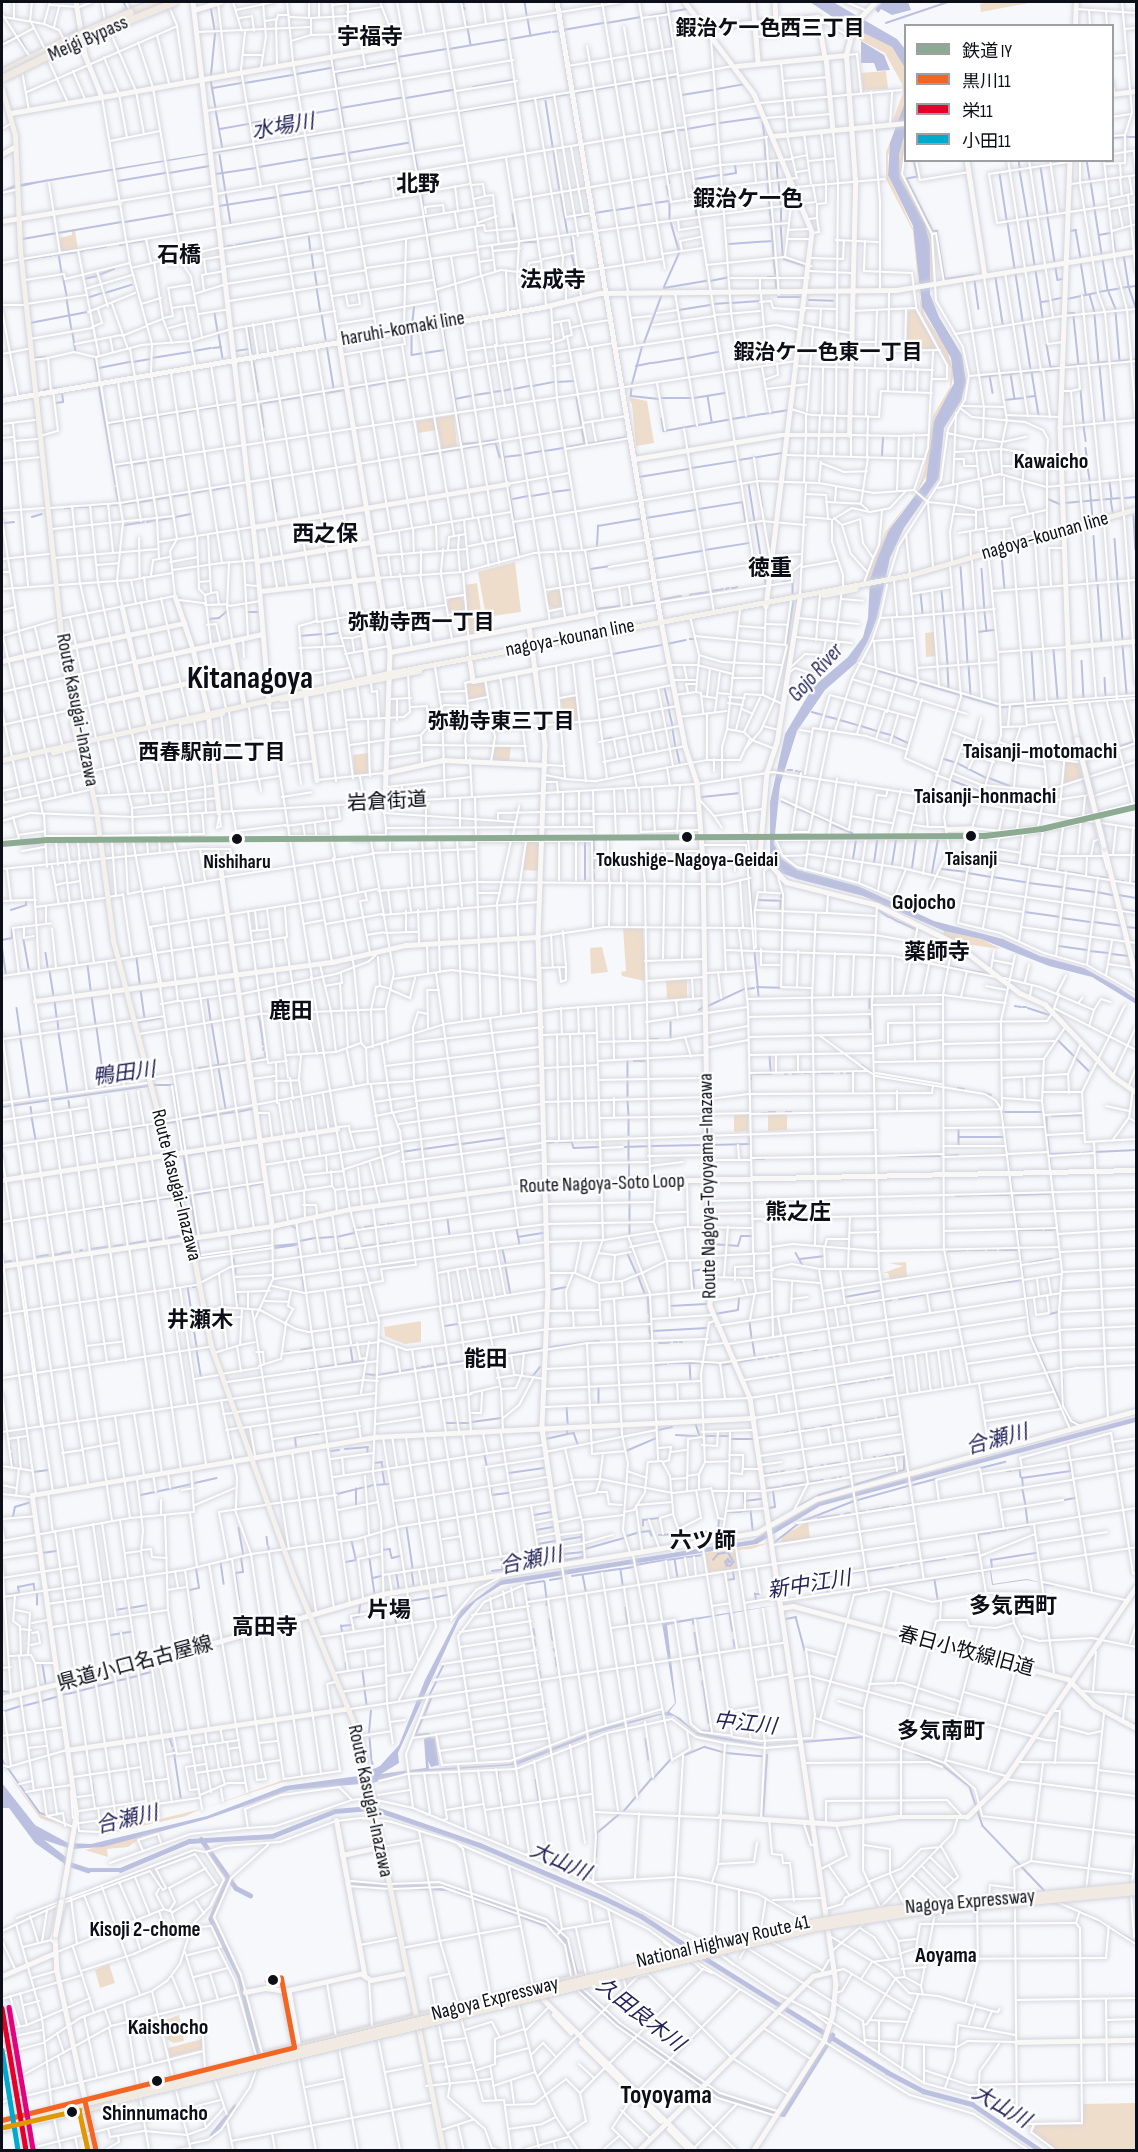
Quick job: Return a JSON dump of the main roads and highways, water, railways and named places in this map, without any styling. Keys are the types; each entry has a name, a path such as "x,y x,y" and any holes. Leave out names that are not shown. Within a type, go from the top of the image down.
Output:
{"highway":[{"path":"2,76 140,8 158,2"},
{"name":"Meigi Bypass","path":"107,25 130,12 158,2"},
{"path":"140,8 171,2"},
{"path":"2,76 79,40 171,2"},
{"name":"Meigi Bypass","path":"107,25 171,2"},
{"path":"81,36 107,25"},
{"name":"Meigi Bypass","path":"2,76 30,57 46,53 81,36"},
{"name":"Meigi Bypass","path":"2,76 21,70 66,39 81,36"},
{"name":"National Highway Route 41","path":"2,2124 20,2116 53,2112 139,2091 175,2086 298,2056 686,1955 789,1924 879,1908 989,1898 1015,1891 1135,1889"},
{"name":"National Highway Route 41","path":"709,1948 828,1931 885,1917 1064,1899 1135,1889"},
{"name":"Nagoya Expressway","path":"2,2124 815,1922 891,1909 1135,1889"},
{"name":"Nagoya Expressway","path":"2,2124 198,2079 816,1927 912,1911 1135,1889"},
{"path":"1064,1899 1112,1890"},
{"path":"895,1907 925,1908 1112,1890"},
{"name":"National Highway Route 41","path":"576,1982 586,1975 621,1971"},
{"name":"National Highway Route 41","path":"139,2091 173,2078 458,2005 491,1998 536,1993"},
{"path":"198,2079 357,2036 413,2026"},
{"path":"70,2107 183,2079 260,2056"},
{"name":"National Highway Route 41","path":"2,2124 21,2125 53,2112"}],"main road":[{"name":"Route Kasugai-Inazawa","path":"2,89 11,112 16,187"},
{"name":"Route Kasugai-Inazawa","path":"2,96 14,148 17,218 28,349 64,678 96,818"},
{"name":"Route Kasugai-Inazawa","path":"20,260 32,360 39,457 50,529 51,556"},
{"name":"nagoya-kounan line","path":"1035,538 1137,511"},
{"name":"nagoya-kounan line","path":"990,554 1035,538 1064,532"},
{"name":"nagoya-kounan line","path":"2,761 388,675 599,633 691,619 910,577 990,554 1015,544"},
{"name":"nagoya-kounan line","path":"910,577 951,565"},
{"name":"nagoya-kounan line","path":"533,647 608,635 714,612 791,601 800,597 842,589"},
{"name":"nagoya-kounan line","path":"388,675 408,673 470,659"},
{"name":"nagoya-kounan line","path":"325,688 342,687 355,682"},
{"name":"nagoya-kounan line","path":"269,700 289,698 306,692"},
{"name":"nagoya-kounan line","path":"208,714 228,710"},
{"name":"nagoya-kounan line","path":"166,724 180,723 191,718"},
{"name":"Route Kasugai-Inazawa","path":"86,772 94,796 105,897 117,960 195,1259 198,1284"},
{"name":"Route Kasugai-Inazawa","path":"133,1021 149,1084"},
{"name":"Route Kasugai-Inazawa","path":"189,1238 209,1347 224,1383 226,1399"},
{"name":"Route Kasugai-Inazawa","path":"203,1312 226,1399 252,1458 266,1505 308,1616 359,1736 401,1948 413,2026 441,2151"},
{"name":"Route Kasugai-Inazawa","path":"308,1616 342,1692 365,1769"},
{"name":"Route Kasugai-Inazawa","path":"388,1886 396,1938 413,2017"},
{"path":"2,2008 4,2039 10,2053 26,2150"},
{"name":"Route Kasugai-Inazawa","path":"427,2086 441,2151"}],"water":[{"path":"810,2 833,2 897,39 904,48 904,66 892,47 837,20"},
{"path":"882,2 908,2 911,10 892,15 881,9 878,13 875,9"},
{"path":"861,41 884,55 890,70 877,71 874,63 861,63"},
{"path":"904,105 904,137 899,155 900,178 925,224 930,244 930,294 939,317 962,355 966,382 961,401 944,428 939,478 904,528 890,558 877,618 868,641 856,663 825,690 797,731 780,785 774,844 782,859 798,870 858,886 934,921 1003,939 1040,956 1084,968 1136,999 1136,1004 1092,977 1049,966 981,939 944,931 863,896 779,872 770,854 770,802 785,734 813,687 848,657 863,637 868,618 870,579 889,530 926,481 934,421 954,383 951,358 922,307 913,226 888,175 890,143"},
{"path":"458,112 39,183 2,191 14,185"},
{"path":"1136,1417 1136,1422 820,1506 757,1544 501,1585 476,1601 459,1620 398,1753 399,1763 381,1774 426,1768 424,1739 429,1737 435,1738 439,1765 431,1767 428,1761 429,1769 509,1764 606,1727 667,1712 675,1703 662,1623 778,1605 667,1625 676,1703 669,1712 696,1732 759,1744 800,1743 757,1745 712,1738 698,1735 674,1716 660,1715 600,1732 517,1765 413,1772 372,1783 290,1790 207,1819 103,1847 71,1849 44,1840 71,1861 69,1867 35,1843 9,1808 3,1808 2,1813 2,1783 35,1825 68,1843 91,1844 207,1816 285,1786 358,1776 380,1766 399,1745 425,1680 461,1610 501,1580 753,1540 819,1502"},
{"path":"991,1570 993,1584 1027,1579 1042,1583 1027,1580 992,1585 990,1571 785,1604"}],"waterway":[{"path":"124,2 127,8"},
{"path":"525,2 527,15"},
{"path":"604,2 610,2"},
{"path":"650,16 667,13 666,2"},
{"path":"886,23 948,2"},
{"path":"211,7 215,30"},
{"path":"669,12 687,9"},
{"path":"668,16 673,47"},
{"path":"607,23 640,17"},
{"path":"528,19 531,36"},
{"path":"563,30 604,23"},
{"path":"468,28 471,45"},
{"path":"553,32 559,31"},
{"path":"511,39 550,32"},
{"path":"211,75 215,34"},
{"path":"8,40 14,37"},
{"path":"20,38 26,49"},
{"path":"449,49 508,39"},
{"path":"399,62 398,57 447,49"},
{"path":"333,58 335,70"},
{"path":"336,73 395,63"},
{"path":"297,74 331,68"},
{"path":"336,74 338,87"},
{"path":"245,83 293,75"},
{"name":"水場川","path":"574,93 676,76"},
{"path":"211,80 216,108"},
{"path":"473,87 513,80"},
{"path":"213,88 242,83"},
{"path":"717,89 746,84"},
{"path":"338,90 345,128"},
{"path":"406,98 453,90"},
{"path":"682,95 713,90"},
{"name":"水場川","path":"459,112 569,94"},
{"path":"341,108 401,98"},
{"path":"546,101 553,147"},
{"path":"304,115 338,109"},
{"path":"216,110 223,148"},
{"path":"252,123 300,115"},
{"path":"720,123 763,117"},
{"path":"410,121 415,152"},
{"path":"763,122 765,136"},
{"path":"220,129 249,124"},
{"path":"687,129 716,124"},
{"path":"678,130 685,130"},
{"path":"663,133 674,131"},
{"path":"661,133 668,172"},
{"path":"1114,138 1124,137"},
{"path":"1126,137 1136,137"},
{"path":"765,138 766,160"},
{"path":"350,161 348,153 408,143"},
{"path":"554,151 560,191"},
{"path":"310,159 346,153"},
{"path":"415,154 418,170"},
{"path":"220,155 231,224"},
{"path":"259,167 307,159"},
{"path":"767,162 768,180"},
{"path":"777,162 778,178"},
{"path":"1019,162 1020,167"},
{"path":"1087,162 1090,180"},
{"path":"915,163 918,177 907,179 933,231 937,231 945,279 974,275"},
{"path":"724,175 736,173 735,165"},
{"path":"169,173 210,166"},
{"path":"1041,167 1048,214"},
{"path":"216,174 256,168"},
{"path":"1020,171 1028,217"},
{"path":"118,181 166,173"},
{"path":"419,174 421,191"},
{"path":"1000,174 1007,220"},
{"path":"695,179 720,175"},
{"path":"392,178 402,176"},
{"path":"668,176 670,183"},
{"path":"382,179 389,178"},
{"path":"364,182 371,181"},
{"path":"779,182 781,205"},
{"path":"1091,182 1095,206"},
{"path":"355,184 363,183"},
{"path":"768,183 770,206"},
{"path":"341,186 350,185"},
{"path":"667,186 669,195"},
{"path":"693,186 695,196"},
{"path":"316,190 337,187"},
{"path":"279,196 312,191"},
{"path":"422,194 424,207"},
{"path":"561,194 568,234"},
{"path":"726,199 769,195"},
{"path":"219,206 277,197"},
{"path":"695,200 697,215"},
{"path":"655,203 669,201"},
{"path":"670,203 670,220"},
{"path":"637,206 652,204"},
{"path":"616,210 635,207"},
{"path":"781,208 781,222"},
{"path":"770,209 772,223"},
{"path":"1095,209 1102,254"},
{"path":"595,213 613,210"},
{"path":"125,222 173,214"},
{"path":"513,214 515,226"},
{"path":"576,217 590,214"},
{"path":"1048,217 1055,262"},
{"path":"426,218 428,234"},
{"path":"1028,220 1035,265"},
{"path":"58,233 121,222"},
{"path":"671,222 679,250"},
{"path":"1008,223 1015,268"},
{"path":"781,224 783,255"},
{"path":"772,225 774,256"},
{"path":"1070,231 1076,230 1081,259"},
{"path":"1113,232 1116,253"},
{"path":"23,239 56,233"},
{"path":"286,237 308,233"},
{"path":"1099,235 1110,233"},
{"path":"309,235 311,251"},
{"path":"236,245 283,237"},
{"path":"429,238 431,256"},
{"path":"572,238 574,252"},
{"path":"129,243 144,241"},
{"path":"729,244 773,241"},
{"path":"522,242 538,242"},
{"path":"120,245 125,244"},
{"path":"228,246 233,246"},
{"path":"84,250 106,247"},
{"path":"61,254 77,252"},
{"path":"312,253 314,269"},
{"path":"664,287 679,253"},
{"path":"54,255 59,254 62,273"},
{"path":"572,254 576,272"},
{"path":"1124,255 1129,286"},
{"path":"44,257 48,256"},
{"path":"25,260 40,257"},
{"path":"774,259 776,276"},
{"path":"784,259 805,266"},
{"path":"1103,259 1108,290"},
{"path":"432,260 437,288"},
{"path":"1081,262 1086,294"},
{"path":"1056,268 1058,280 1062,279"},
{"path":"99,275 114,269"},
{"path":"315,270 317,285"},
{"path":"1036,271 1041,302 1049,301"},
{"path":"1016,274 1023,321"},
{"path":"63,275 67,296"},
{"path":"84,279 97,276"},
{"path":"577,276 578,282"},
{"path":"710,281 730,277"},
{"path":"768,277 776,277"},
{"path":"996,278 1003,324"},
{"path":"776,279 777,290"},
{"path":"664,288 706,281"},
{"path":"975,281 979,309"},
{"path":"105,293 132,285"},
{"path":"1120,288 1136,286"},
{"path":"1129,287 1136,307"},
{"path":"317,288 321,312"},
{"path":"1098,292 1118,289"},
{"path":"437,291 442,319"},
{"path":"1109,292 1116,309"},
{"path":"87,298 102,293"},
{"path":"1067,299 1096,293"},
{"path":"644,343 662,294"},
{"path":"1090,295 1095,312"},
{"path":"778,297 804,297"},
{"path":"1052,300 1061,298"},
{"path":"67,299 72,330"},
{"path":"809,300 833,301"},
{"path":"732,303 759,301"},
{"path":"714,304 730,303"},
{"path":"1041,303 1043,318"},
{"path":"679,310 710,305"},
{"path":"412,326 414,307"},
{"path":"30,323 87,312"},
{"path":"1116,312 1120,361"},
{"path":"215,313 218,331"},
{"path":"1066,313 1074,313"},
{"path":"322,314 326,340"},
{"path":"1095,315 1099,363"},
{"path":"1074,317 1079,365"},
{"path":"1024,324 1031,370"},
{"path":"443,325 450,369"},
{"path":"248,327 252,353"},
{"path":"412,330 412,355 423,353"},
{"path":"73,333 76,351"},
{"path":"219,334 221,347"},
{"path":"327,345 334,388"},
{"path":"1047,345 1051,367 1058,367"},
{"path":"632,384 642,346"},
{"path":"213,348 221,347 223,358"},
{"path":"194,351 211,348"},
{"path":"236,351 249,349"},
{"path":"425,353 444,350"},
{"path":"152,358 191,352"},
{"path":"687,358 718,352"},
{"path":"34,358 45,357"},
{"path":"95,358 99,381"},
{"path":"653,363 684,358"},
{"path":"133,362 150,359"},
{"path":"1111,362 1130,360"},
{"path":"99,368 131,362"},
{"path":"254,362 259,392"},
{"path":"1091,364 1108,362"},
{"path":"636,366 652,363"},
{"path":"1065,366 1087,364"},
{"path":"1100,366 1105,421"},
{"path":"1044,371 1058,369"},
{"path":"1022,373 1042,371"},
{"path":"451,372 457,411"},
{"path":"1032,372 1039,415"},
{"path":"1002,375 1019,373"},
{"path":"1011,374 1015,399"},
{"path":"981,377 998,375"},
{"path":"990,376 993,393"},
{"path":"389,382 404,380"},
{"path":"557,382 574,381"},
{"path":"533,386 554,382"},
{"path":"369,386 385,383"},
{"path":"99,385 116,485"},
{"path":"348,389 364,386"},
{"path":"514,389 530,386"},
{"path":"53,389 59,388"},
{"path":"44,390 49,389"},
{"path":"503,391 511,389"},
{"path":"632,389 631,396 659,399"},
{"path":"326,393 344,390"},
{"path":"1081,390 1084,424"},
{"path":"493,392 501,391"},
{"path":"56,403 63,402 62,393"},
{"path":"304,396 322,393"},
{"path":"475,395 490,393"},
{"path":"694,398 725,393"},
{"path":"455,399 471,396"},
{"path":"708,396 712,422"},
{"path":"1026,397 1035,396"},
{"path":"282,400 300,397"},
{"path":"577,398 582,425"},
{"path":"662,398 691,398"},
{"path":"1005,400 1024,398"},
{"path":"263,403 278,401"},
{"path":"220,406 236,403"},
{"path":"261,403 264,427"},
{"path":"242,406 257,404"},
{"path":"200,409 216,407"},
{"path":"180,413 195,410"},
{"path":"732,419 788,410"},
{"path":"160,416 176,413"},
{"path":"458,415 462,444 478,443"},
{"path":"143,419 156,416"},
{"path":"126,421 139,419"},
{"path":"662,419 664,431 728,420"},
{"path":"110,424 122,422"},
{"path":"1084,426 1086,441"},
{"path":"582,429 585,443"},
{"path":"264,432 265,439"},
{"path":"587,444 627,437"},
{"path":"882,456 883,437"},
{"path":"482,442 496,440"},
{"path":"482,445 496,443 500,457"},
{"path":"502,444 508,481"},
{"path":"567,447 585,444"},
{"path":"464,448 478,446"},
{"path":"545,451 563,448"},
{"path":"1086,448 1088,465"},
{"path":"442,452 459,449"},
{"path":"525,454 542,451"},
{"path":"424,455 438,453"},
{"path":"739,460 782,453"},
{"path":"505,457 521,455"},
{"path":"168,458 179,456"},
{"path":"151,461 163,459"},
{"path":"692,468 736,461"},
{"path":"134,464 146,462"},
{"path":"117,466 129,464"},
{"path":"269,466 271,477"},
{"path":"1088,467 1090,480"},
{"path":"639,477 689,469"},
{"path":"272,480 277,512"},
{"path":"1110,482 1112,499"},
{"path":"759,483 763,507"},
{"path":"749,484 755,521"},
{"path":"1090,484 1093,518"},
{"path":"509,486 514,519"},
{"path":"213,490 229,487"},
{"path":"116,488 119,502"},
{"path":"193,493 208,490"},
{"path":"553,492 570,490"},
{"path":"532,496 549,493"},
{"path":"174,496 188,494"},
{"path":"513,499 528,496"},
{"path":"157,499 169,497"},
{"path":"1125,498 1136,497"},
{"path":"1065,503 1120,498"},
{"path":"1048,499 1060,504"},
{"path":"1111,499 1113,512"},
{"path":"140,502 152,500"},
{"path":"123,504 135,502"},
{"path":"699,509 743,502"},
{"path":"743,503 746,521"},
{"path":"92,506 107,505"},
{"path":"112,505 117,505"},
{"path":"79,507 88,507"},
{"path":"65,508 70,508"},
{"path":"646,518 696,510"},
{"path":"32,517 42,514"},
{"path":"176,517 192,514"},
{"path":"1134,516 1136,549"},
{"path":"159,520 172,518"},
{"path":"597,546 598,526 640,519"},
{"path":"147,522 156,520"},
{"path":"4,523 14,522"},
{"path":"125,525 144,522"},
{"path":"515,523 520,553"},
{"path":"756,524 762,561"},
{"path":"1094,536 1097,581"},
{"path":"1115,539 1118,580"},
{"path":"705,550 749,543"},
{"path":"587,551 597,549"},
{"path":"586,551 593,589"},
{"path":"654,559 702,551"},
{"path":"1002,555 1005,588"},
{"path":"763,564 766,584"},
{"path":"591,569 610,566"},
{"path":"961,567 964,610"},
{"path":"982,569 985,608"},
{"path":"783,582 790,581"},
{"path":"793,581 793,593"},
{"path":"1118,583 1123,639"},
{"path":"1098,584 1102,641"},
{"path":"712,591 718,590"},
{"path":"593,591 595,599"},
{"path":"942,591 944,612"},
{"path":"695,594 709,592"},
{"path":"921,594 923,613"},
{"path":"660,600 681,596"},
{"path":"643,603 654,601"},
{"path":"634,604 642,603"},
{"path":"787,643 793,603"},
{"path":"596,609 620,606"},
{"path":"208,619 219,618 227,611"},
{"path":"247,612 259,612"},
{"path":"985,612 987,631"},
{"path":"965,613 968,663"},
{"path":"944,615 948,665"},
{"path":"978,632 995,630"},
{"path":"325,635 338,633"},
{"path":"300,636 322,634"},
{"path":"667,644 686,640"},
{"path":"613,654 662,645"},
{"path":"1123,646 1127,694"},
{"path":"1054,650 1058,699"},
{"path":"1032,652 1035,701"},
{"path":"1082,661 1084,698"},
{"path":"969,666 971,694"},
{"path":"948,668 949,688"},
{"path":"876,670 1001,707 1053,703"},
{"path":"1105,678 1106,695"},
{"path":"665,688 669,706"},
{"path":"1088,700 1136,696"},
{"path":"669,709 673,727"},
{"path":"812,712 823,715"},
{"path":"825,716 837,719"},
{"path":"840,720 858,725"},
{"path":"861,726 877,731"},
{"path":"673,729 676,747"},
{"path":"880,732 891,735"},
{"path":"893,736 908,743"},
{"path":"602,740 612,738"},
{"path":"1121,746 1133,742"},
{"path":"1104,752 1116,748"},
{"path":"677,749 680,763"},
{"path":"1087,757 1100,753"},
{"path":"944,759 954,762"},
{"path":"957,763 986,778"},
{"path":"989,778 1010,786"},
{"path":"951,780 982,792"},
{"path":"702,797 738,793"},
{"path":"782,801 795,807"},
{"path":"797,808 811,814"},
{"path":"814,815 829,822"},
{"path":"831,824 852,833 853,838 883,838"},
{"path":"383,840 475,839"},
{"path":"478,839 539,839"},
{"path":"544,839 594,839 594,845"},
{"path":"293,840 351,840"},
{"path":"912,868 916,840"},
{"path":"932,873 938,840"},
{"path":"853,859 856,841"},
{"path":"874,863 877,841"},
{"path":"892,865 896,841"},
{"path":"585,842 585,880"},
{"path":"950,853 961,855"},
{"path":"749,857 754,938"},
{"path":"981,858 993,860"},
{"path":"594,859 594,869"},
{"path":"997,861 1018,864"},
{"path":"1021,864 1037,867"},
{"path":"1040,868 1056,870"},
{"path":"942,869 965,872"},
{"path":"1068,872 1074,873"},
{"path":"968,873 991,877"},
{"path":"1076,873 1085,875"},
{"path":"1088,875 1097,877"},
{"path":"993,877 1026,882"},
{"path":"1100,877 1107,878"},
{"path":"1029,883 1063,887"},
{"path":"1066,888 1095,892"},
{"path":"1097,892 1113,895"},
{"path":"1119,895 1136,898"},
{"path":"758,900 781,901 781,909"},
{"path":"11,910 26,905 26,901"},
{"path":"856,901 874,907"},
{"path":"877,909 889,917"},
{"path":"1125,910 1136,912"},
{"path":"1025,912 1059,917"},
{"path":"890,917 899,922"},
{"path":"1062,918 1090,922"},
{"path":"900,922 915,929"},
{"path":"1094,922 1121,926"},
{"path":"1127,927 1136,928"},
{"path":"2,940 12,938 12,930"},
{"path":"24,940 29,969"},
{"path":"916,940 949,947"},
{"path":"2,944 6,974"},
{"path":"1059,946 1087,950"},
{"path":"1090,951 1108,953"},
{"path":"755,952 759,996"},
{"path":"46,953 48,967"},
{"path":"1112,954 1129,956"},
{"path":"137,958 140,983"},
{"path":"88,965 91,990"},
{"path":"949,966 963,969"},
{"path":"966,970 984,973"},
{"path":"50,971 54,995"},
{"path":"757,987 780,988"},
{"path":"747,989 754,988"},
{"path":"708,1006 744,989"},
{"path":"141,990 145,1018"},
{"path":"92,996 96,1024"},
{"path":"870,998 870,1008"},
{"path":"208,999 211,1020"},
{"path":"55,1001 57,1018"},
{"path":"1015,1006 1021,1007"},
{"path":"17,1008 21,1036"},
{"path":"1028,1008 1049,1015"},
{"path":"138,1022 161,1018"},
{"path":"260,1020 263,1040"},
{"path":"871,1020 871,1028"},
{"path":"58,1021 59,1030"},
{"path":"671,1022 671,1038"},
{"path":"212,1023 219,1065"},
{"path":"97,1028 105,1086"},
{"path":"59,1033 68,1092"},
{"path":"21,1039 30,1098"},
{"path":"648,1039 658,1039"},
{"path":"1058,1040 1074,1056"},
{"path":"257,1059 266,1058 265,1053"},
{"path":"770,1056 771,1071"},
{"path":"1076,1058 1089,1071"},
{"path":"229,1064 246,1061"},
{"path":"628,1061 628,1077"},
{"path":"634,1061 645,1061"},
{"path":"212,1066 226,1064"},
{"path":"862,1065 873,1073"},
{"path":"199,1068 208,1067"},
{"path":"219,1068 226,1109"},
{"path":"793,1074 800,1073"},
{"path":"804,1073 811,1073"},
{"path":"751,1080 751,1074 758,1074"},
{"path":"759,1074 771,1074"},
{"path":"628,1081 628,1096"},
{"name":"鴨田川","path":"152,1085 173,1085"},
{"name":"鴨田川","path":"2,1107 147,1086"},
{"path":"958,1088 964,1089"},
{"name":"鴨田川","path":"174,1092 183,1150"},
{"path":"984,1093 991,1095"},
{"path":"69,1101 70,1108"},
{"path":"628,1101 629,1115"},
{"path":"31,1107 32,1114"},
{"path":"237,1112 253,1109"},
{"path":"1002,1110 1010,1171"},
{"path":"220,1114 234,1112"},
{"path":"769,1112 775,1112"},
{"path":"786,1112 791,1112"},
{"path":"1004,1112 1041,1112"},
{"path":"762,1113 767,1113"},
{"path":"202,1117 216,1115"},
{"path":"1052,1116 1081,1115"},
{"path":"1047,1116 1047,1133"},
{"path":"32,1117 36,1139"},
{"path":"182,1120 199,1118"},
{"path":"629,1119 629,1135"},
{"path":"164,1123 175,1122"},
{"path":"133,1128 145,1126"},
{"path":"114,1131 128,1129"},
{"path":"959,1130 959,1145"},
{"path":"95,1133 109,1131"},
{"path":"76,1136 91,1134"},
{"path":"710,1145 750,1144 749,1134"},
{"path":"1048,1136 1050,1154"},
{"path":"959,1137 1003,1137"},
{"path":"462,1144 505,1138"},
{"path":"629,1140 629,1161"},
{"path":"547,1143 554,1142"},
{"path":"559,1142 564,1142"},
{"path":"566,1142 571,1142"},
{"path":"572,1142 574,1148 599,1147"},
{"path":"242,1146 252,1144"},
{"path":"424,1149 459,1144"},
{"path":"651,1146 704,1145"},
{"path":"624,1147 647,1146"},
{"path":"224,1149 240,1147"},
{"path":"2,1148 3,1156"},
{"path":"208,1152 222,1149"},
{"path":"402,1152 421,1149"},
{"path":"1095,1152 1136,1150"},
{"path":"188,1155 205,1152"},
{"path":"1082,1153 1091,1152"},
{"path":"1051,1154 1079,1153"},
{"name":"鴨田川","path":"177,1156 182,1155"},
{"name":"鴨田川","path":"184,1155 197,1234"},
{"path":"945,1156 958,1155"},
{"path":"898,1156 921,1156"},
{"path":"922,1156 940,1156"},
{"path":"1050,1158 1051,1170"},
{"path":"629,1164 629,1178"},
{"path":"1011,1178 1031,1335 1062,1405"},
{"path":"249,1186 264,1183"},
{"path":"630,1185 630,1200"},
{"path":"231,1188 245,1186"},
{"path":"214,1191 227,1189"},
{"path":"193,1195 210,1192"},
{"path":"1015,1195 1050,1194"},
{"path":"956,1196 975,1195"},
{"path":"976,1195 1009,1195"},
{"path":"160,1199 173,1198"},
{"path":"144,1202 156,1200"},
{"path":"124,1205 134,1203"},
{"path":"630,1204 630,1221"},
{"path":"106,1207 120,1205"},
{"path":"86,1210 102,1208"},
{"path":"448,1219 450,1235"},
{"path":"630,1223 630,1234"},
{"path":"285,1226 289,1225"},
{"path":"291,1225 296,1228"},
{"path":"365,1227 374,1226"},
{"path":"274,1228 279,1227"},
{"path":"337,1237 355,1233 354,1229"},
{"path":"517,1229 520,1244"},
{"path":"1019,1230 1042,1230"},
{"path":"1045,1230 1051,1230"},
{"path":"248,1232 257,1231"},
{"path":"241,1233 246,1233"},
{"path":"518,1237 544,1233"},
{"path":"231,1235 239,1234"},
{"path":"169,1238 179,1236"},
{"path":"727,1245 738,1246 741,1236 751,1236"},
{"path":"319,1238 335,1237"},
{"path":"199,1239 206,1238"},
{"path":"300,1241 316,1238"},
{"path":"149,1241 162,1239"},
{"name":"鴨田川","path":"198,1240 201,1257 270,1247"},
{"path":"129,1244 146,1241"},
{"path":"338,1243 339,1249"},
{"path":"380,1244 390,1243"},
{"path":"149,1248 167,1244"},
{"name":"鴨田川","path":"274,1246 298,1244"},
{"path":"712,1244 725,1245"},
{"path":"114,1246 123,1245"},
{"name":"鴨田川","path":"275,1248 296,1245"},
{"path":"362,1247 372,1245"},
{"path":"91,1249 108,1247"},
{"path":"130,1249 147,1247"},
{"path":"345,1249 358,1248"},
{"name":"鴨田川","path":"299,1249 305,1292"},
{"path":"111,1252 128,1250"},
{"path":"503,1250 506,1263"},
{"path":"948,1251 966,1250"},
{"path":"969,1250 984,1250"},
{"path":"1003,1250 1017,1250"},
{"path":"62,1253 71,1252"},
{"path":"93,1255 109,1253"},
{"path":"796,1253 802,1264"},
{"path":"53,1255 61,1254"},
{"path":"628,1254 637,1274"},
{"path":"35,1257 48,1255"},
{"path":"78,1257 90,1255"},
{"path":"800,1259 823,1256"},
{"path":"58,1260 63,1259"},
{"path":"234,1259 235,1265"},
{"path":"1029,1263 1052,1259"},
{"path":"3,1262 11,1261"},
{"path":"28,1264 33,1264"},
{"path":"506,1267 511,1294"},
{"path":"694,1287 692,1271 704,1269"},
{"path":"638,1275 645,1293"},
{"path":"1008,1282 1020,1280"},
{"path":"953,1290 1006,1282"},
{"path":"188,1287 192,1312"},
{"path":"551,1290 566,1287"},
{"path":"845,1297 879,1291"},
{"path":"928,1294 950,1291"},
{"path":"238,1294 238,1303"},
{"path":"899,1299 927,1294"},
{"path":"648,1296 649,1307"},
{"path":"715,1314 738,1310 739,1298"},
{"path":"885,1301 891,1300"},
{"path":"862,1304 882,1301"},
{"path":"670,1306 706,1304"},
{"path":"649,1308 649,1313"},
{"path":"1050,1314 1058,1312"},
{"path":"192,1315 197,1347"},
{"path":"650,1318 650,1330"},
{"path":"750,1322 752,1338"},
{"path":"445,1326 458,1324"},
{"path":"653,1331 707,1328"},
{"path":"559,1346 599,1341"},
{"path":"753,1341 755,1356"},
{"path":"548,1348 557,1346"},
{"path":"833,1347 839,1346"},
{"path":"351,1347 353,1361"},
{"path":"301,1350 312,1348"},
{"path":"495,1356 541,1349"},
{"path":"197,1350 201,1376"},
{"path":"283,1353 289,1352"},
{"path":"790,1354 802,1352"},
{"path":"451,1363 492,1357"},
{"path":"758,1359 764,1358"},
{"path":"738,1362 755,1359"},
{"name":"鴨田川","path":"316,1368 362,1361"},
{"path":"690,1362 691,1379"},
{"path":"443,1364 447,1363"},
{"path":"673,1363 700,1363"},
{"path":"705,1363 718,1364"},
{"path":"722,1365 732,1363"},
{"path":"431,1366 441,1364"},
{"path":"655,1365 663,1364"},
{"path":"533,1376 540,1367"},
{"path":"379,1375 419,1368"},
{"path":"365,1374 375,1375"},
{"path":"885,1378 891,1377"},
{"path":"1063,1379 1063,1386"},
{"path":"859,1382 867,1381"},
{"path":"847,1384 852,1383"},
{"path":"839,1385 843,1384"},
{"path":"824,1387 835,1385"},
{"path":"599,1388 599,1403"},
{"path":"1063,1388 1064,1405"},
{"path":"656,1404 657,1418"},
{"path":"567,1407 568,1423"},
{"path":"1064,1410 1069,1421 1077,1425"},
{"path":"888,1417 892,1416"},
{"path":"878,1418 886,1417"},
{"path":"472,1422 501,1418"},
{"path":"860,1421 874,1419"},
{"path":"1073,1421 1080,1424"},
{"path":"446,1423 456,1423"},
{"path":"459,1423 469,1423"},
{"path":"696,1424 700,1436"},
{"path":"821,1427 831,1425"},
{"path":"658,1430 672,1427"},
{"path":"546,1439 567,1434 567,1430"},
{"path":"792,1431 798,1431"},
{"path":"567,1434 574,1433 578,1444"},
{"path":"309,1435 313,1434"},
{"path":"296,1447 295,1437 308,1435"},
{"path":"676,1435 697,1436"},
{"path":"706,1436 716,1436"},
{"path":"718,1436 728,1436"},
{"path":"626,1451 656,1438"},
{"path":"732,1439 754,1439"},
{"path":"345,1449 368,1447 368,1452"},
{"path":"331,1451 339,1450"},
{"path":"894,1454 903,1453"},
{"path":"485,1455 487,1465"},
{"path":"880,1457 885,1456"},
{"path":"375,1463 382,1462 383,1468"},
{"path":"854,1485 904,1470 904,1462"},
{"path":"981,1468 1005,1462"},
{"path":"1023,1487 1022,1478 1071,1471 1069,1462"},
{"path":"832,1464 837,1463"},
{"path":"807,1468 812,1467"},
{"path":"509,1473 544,1468"},
{"path":"1014,1470 1020,1469 1021,1477"},
{"path":"34,1472 48,1470"},
{"path":"383,1471 385,1483"},
{"path":"764,1474 769,1474"},
{"path":"195,1483 216,1478"},
{"path":"832,1479 836,1478"},
{"path":"913,1485 935,1479"},
{"path":"810,1482 817,1481"},
{"path":"783,1486 804,1483"},
{"path":"141,1495 192,1484"},
{"path":"375,1485 389,1484"},
{"path":"367,1487 373,1485"},
{"path":"796,1508 819,1495 850,1486"},
{"path":"858,1500 908,1486"},
{"path":"337,1494 365,1487"},
{"path":"491,1487 492,1495 509,1493"},
{"path":"772,1488 781,1487"},
{"path":"766,1489 770,1488"},
{"path":"356,1489 356,1506"},
{"path":"1023,1490 1026,1505"},
{"path":"769,1508 775,1507 773,1491"},
{"path":"744,1493 744,1500"},
{"path":"1064,1500 1075,1498"},
{"path":"745,1501 762,1499"},
{"path":"803,1521 854,1501"},
{"path":"13,1517 15,1507 28,1503"},
{"path":"882,1508 889,1507"},
{"path":"1026,1507 1028,1523"},
{"path":"396,1509 397,1515"},
{"path":"874,1510 878,1509"},
{"path":"745,1511 751,1510 753,1530"},
{"path":"860,1512 865,1511"},
{"path":"534,1515 551,1512"},
{"path":"728,1512 738,1512"},
{"path":"845,1514 850,1513"},
{"path":"818,1518 839,1515"},
{"path":"397,1517 398,1525"},
{"path":"643,1526 643,1520 659,1518"},
{"path":"682,1533 718,1531 719,1520"},
{"path":"775,1542 798,1524"},
{"path":"1009,1529 1029,1526"},
{"path":"407,1527 413,1568"},
{"path":"536,1530 553,1527"},
{"path":"239,1528 244,1555"},
{"path":"992,1532 1006,1530"},
{"path":"641,1532 650,1531 652,1536"},
{"path":"627,1536 637,1533"},
{"path":"978,1540 978,1534 990,1533"},
{"path":"582,1534 583,1542"},
{"path":"659,1535 679,1534"},
{"path":"267,1537 268,1545"},
{"name":"合瀬川","path":"562,1540 582,1537"},
{"path":"585,1549 624,1538"},
{"path":"352,1541 356,1559"},
{"name":"合瀬川","path":"538,1544 555,1541"},
{"path":"382,1550 390,1549 392,1558 400,1556"},
{"path":"42,1553 56,1551"},
{"name":"合瀬川","path":"539,1552 540,1563"},
{"name":"合瀬川","path":"564,1554 583,1552"},
{"path":"713,1560 718,1554 728,1552 734,1562 731,1566 727,1566 725,1562 728,1559 731,1562 728,1563"},
{"path":"992,1568 991,1560 1036,1553"},
{"path":"965,1555 978,1554"},
{"path":"667,1560 701,1555"},
{"name":"合瀬川","path":"565,1560 583,1557"},
{"path":"239,1600 235,1573 243,1572 241,1558"},
{"name":"合瀬川","path":"502,1558 503,1569"},
{"path":"370,1559 375,1593"},
{"path":"675,1559 678,1577"},
{"path":"923,1562 945,1559"},
{"path":"346,1562 356,1560"},
{"path":"636,1565 665,1560"},
{"name":"合瀬川","path":"523,1566 557,1561"},
{"path":"221,1562 224,1584"},
{"path":"916,1563 920,1562"},
{"name":"合瀬川","path":"492,1571 520,1567"},
{"path":"622,1569 633,1567"},
{"path":"868,1571 893,1567"},
{"path":"190,1590 199,1588 196,1568"},
{"path":"572,1576 620,1569"},
{"path":"621,1570 623,1585"},
{"path":"412,1571 414,1585"},
{"path":"855,1572 864,1571"},
{"path":"727,1580 734,1579 733,1572"},
{"path":"847,1574 853,1573"},
{"path":"838,1575 846,1574"},
{"path":"397,1575 399,1588"},
{"path":"583,1575 586,1591"},
{"path":"373,1578 381,1576"},
{"path":"818,1578 826,1577 828,1592"},
{"name":"合瀬川","path":"550,1580 562,1578"},
{"path":"806,1580 812,1579"},
{"path":"795,1582 804,1580"},
{"path":"935,1580 938,1599"},
{"name":"合瀬川","path":"526,1584 544,1581"},
{"path":"545,1582 547,1598"},
{"path":"789,1583 793,1582"},
{"path":"783,1584 788,1583"},
{"path":"8,1595 19,1593 18,1587 34,1584 35,1590"},
{"name":"新中江川","path":"1044,1584 1054,1585"},
{"path":"37,1593 37,1605"},
{"path":"756,1600 755,1594 759,1594"},
{"path":"432,1598 448,1595"},
{"path":"410,1601 430,1598"},
{"path":"396,1624 393,1604 407,1602"},
{"path":"359,1614 360,1604"},
{"path":"130,1608 147,1605"},
{"path":"115,1610 128,1608"},
{"path":"626,1608 628,1624"},
{"path":"366,1615 381,1613"},
{"path":"730,1614 731,1619"},
{"path":"352,1618 359,1616"},
{"path":"242,1617 243,1626"},
{"path":"786,1619 796,1617 805,1650"},
{"path":"193,1618 195,1635"},
{"path":"550,1619 552,1635"},
{"name":"新中江川","path":"693,1620 694,1624"},
{"path":"731,1621 733,1631"},
{"path":"342,1632 341,1626 351,1625"},
{"path":"534,1629 535,1636"},
{"path":"111,1635 131,1632"},
{"path":"695,1633 698,1653"},
{"path":"734,1640 735,1647"},
{"path":"699,1657 701,1670"},
{"path":"556,1658 557,1666"},
{"path":"346,1663 347,1669"},
{"path":"43,1665 46,1684"},
{"path":"437,1678 443,1666"},
{"path":"363,1671 365,1687"},
{"path":"540,1671 541,1677"},
{"path":"140,1675 151,1672"},
{"path":"129,1678 137,1676"},
{"path":"116,1681 126,1679"},
{"path":"98,1686 114,1682"},
{"path":"430,1694 436,1682"},
{"path":"541,1682 542,1687"},
{"path":"79,1691 95,1687"},
{"path":"704,1687 709,1723"},
{"path":"365,1690 367,1704"},
{"path":"2,1691 9,1692"},
{"path":"62,1695 76,1692"},
{"path":"42,1701 56,1697"},
{"path":"424,1716 431,1699"},
{"path":"23,1706 39,1702"},
{"path":"2,1712 20,1706"},
{"path":"369,1733 371,1711"},
{"path":"423,1719 416,1735 429,1734"},
{"name":"中江川","path":"703,1731 710,1732 710,1728"},
{"name":"中江川","path":"802,1742 863,1737"},
{"path":"170,1738 173,1747"},
{"path":"370,1738 372,1759"},
{"path":"646,1739 649,1760"},
{"path":"685,1755 704,1747"},
{"path":"705,1747 723,1752"},
{"path":"174,1750 181,1797"},
{"path":"726,1753 762,1756"},
{"name":"中江川","path":"916,1754 941,1764 970,1787 983,1826 1044,1890"},
{"path":"763,1816 767,1755"},
{"path":"2,1758 5,1765"},
{"path":"653,1779 670,1760"},
{"path":"8,1768 40,1813 46,1815"},
{"path":"498,1771 499,1782"},
{"path":"91,1776 92,1780"},
{"path":"624,1811 652,1778"},
{"path":"536,1780 539,1800"},
{"path":"93,1784 94,1793"},
{"path":"502,1799 503,1805"},
{"name":"大山川","path":"66,1863 88,1870 120,1870 189,1841 272,1836 335,1811 373,1808 480,1845 606,1899 641,1916 694,1951"},
{"path":"596,1857 597,1833 620,1814"},
{"name":"久田良木川","path":"201,1839 236,1888 250,1895"},
{"path":"228,1879 211,1919 240,1977 258,2057"},
{"name":"久田良木川","path":"350,1883 447,1888"},
{"name":"久田良木川","path":"458,1891 554,1927"},
{"name":"中江川","path":"1082,1912 1136,1942"},
{"name":"久田良木川","path":"560,1932 568,1945 581,1991 619,2024 722,2097 783,2114 832,2035"},
{"name":"大山川","path":"701,1956 887,2072 923,2091 972,2104 1040,2150"},
{"path":"212,2135 235,2107"}],"rail line":[{"name":"IY","path":"2,844 48,840 985,836 1042,829 1136,807"}],"place":[{"name":"Taisanji","path":"971,836"},
{"name":"Tokushige-Nagoya-Geidai","path":"687,837"},
{"name":"Nishiharu","path":"237,839"}],"district":[{"name":"鍜治ケ一色西三丁目","path":"770,29"},
{"name":"宇福寺","path":"370,38"},
{"name":"北野","path":"418,185"},
{"name":"鍜治ケ一色","path":"748,200"},
{"name":"石橋","path":"179,256"},
{"name":"法成寺","path":"553,281"},
{"name":"鍜治ケ一色東一丁目","path":"828,353"},
{"name":"Kawaicho","path":"1051,462"},
{"name":"西之保","path":"325,535"},
{"name":"徳重","path":"770,569"},
{"name":"弥勒寺西一丁目","path":"421,623"},
{"name":"Kitanagoya","path":"250,679"},
{"name":"弥勒寺東三丁目","path":"501,722"},
{"name":"Taisanji-motomachi","path":"1040,752"},
{"name":"西春駅前二丁目","path":"212,753"},
{"name":"Taisanji-honmachi","path":"985,797"},
{"name":"Gojocho","path":"924,903"},
{"name":"薬師寺","path":"937,953"},
{"name":"鹿田","path":"291,1012"},
{"name":"熊之庄","path":"798,1213"},
{"name":"井瀬木","path":"200,1321"},
{"name":"能田","path":"486,1360"},
{"name":"六ツ師","path":"703,1542"},
{"name":"多気西町","path":"1013,1607"},
{"name":"片場","path":"389,1611"},
{"name":"高田寺","path":"265,1628"},
{"name":"多気南町","path":"941,1732"},
{"name":"Kisoji 2-chome","path":"145,1930"},
{"name":"Aoyama","path":"946,1956"},
{"name":"Kaishocho","path":"168,2028"},
{"name":"Toyoyama","path":"666,2096"},
{"name":"Shinnumacho","path":"155,2114"}],"water label":[{"name":"Gojo River","path":"816,673"}]}
